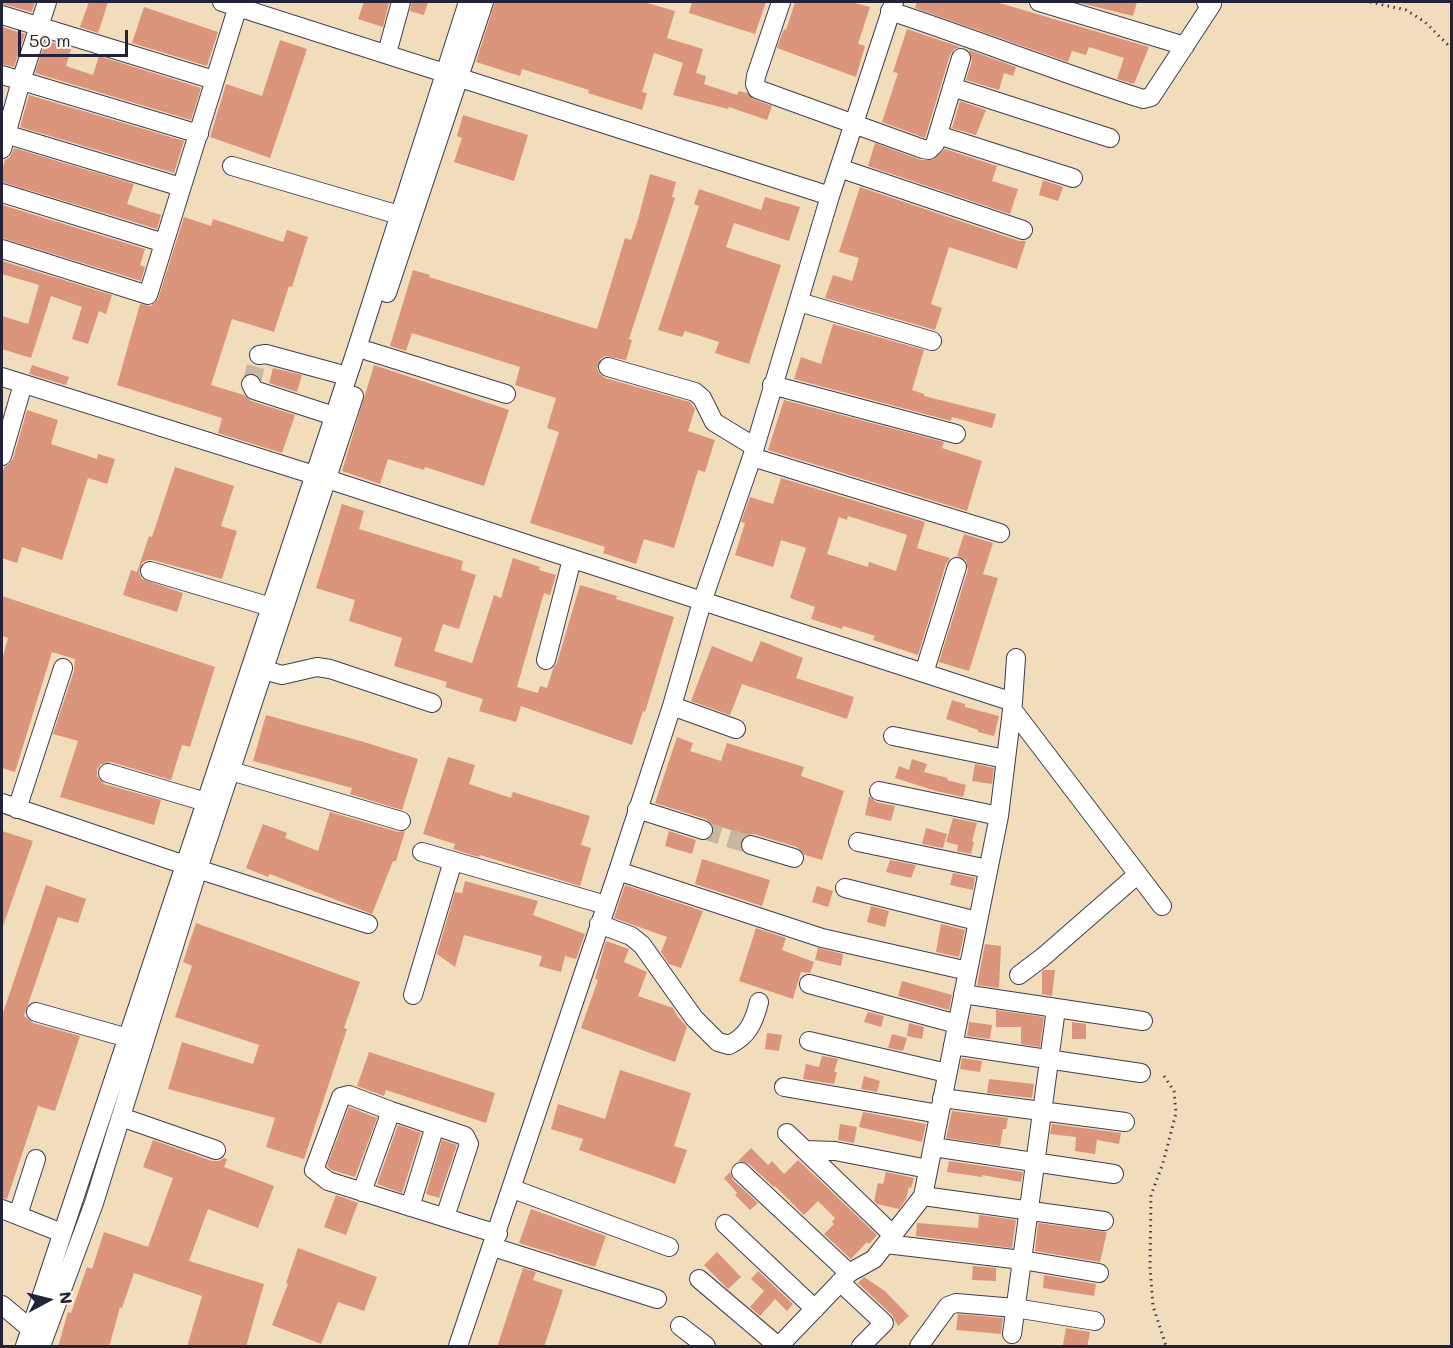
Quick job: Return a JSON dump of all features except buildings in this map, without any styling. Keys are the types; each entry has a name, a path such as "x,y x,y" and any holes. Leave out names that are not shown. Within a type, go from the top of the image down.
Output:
{"street":[{"path":"47,2 3,139 181,187"},
{"path":"387,53 401,2"},
{"path":"25,1347 42,1340 88,1219 121,1117 162,960 191,867 206,802 271,607 368,351 452,74 468,2"},
{"path":"191,867 231,771 264,670 321,477 334,416 399,215 452,74 484,2"},
{"path":"780,2 756,76 754,84 757,90 922,149 929,150 935,144 961,58"},
{"path":"1039,2 1185,46"},
{"path":"458,1347 513,1189 672,706 702,602 754,452 772,385 830,196 892,6 1084,81 1143,99 1151,97 1211,2"},
{"path":"2,249 148,295 199,134 214,80 230,4 830,196"},
{"path":"2,15 214,80"},
{"path":"2,75 199,134"},
{"path":"952,87 1110,138"},
{"path":"938,135 1073,178"},
{"path":"232,166 399,215"},
{"path":"839,168 1023,230"},
{"path":"2,193 164,243"},
{"path":"799,302 932,341"},
{"path":"368,351 506,394"},
{"path":"259,355 266,354 347,376"},
{"path":"608,367 695,392 702,398 714,422 754,452 1000,533"},
{"path":"13,381 321,477 924,673 1013,706 1162,906"},
{"path":"2,423 13,381"},
{"path":"2,456 13,381"},
{"path":"251,384 254,390 334,416"},
{"path":"772,385 956,434"},
{"path":"546,660 572,559"},
{"path":"924,673 957,567"},
{"path":"150,571 271,607"},
{"path":"699,1279 778,1347 845,1278 874,1259 923,1196 999,816 1013,706 1016,658"},
{"path":"264,670 282,675 317,667 330,669 432,703"},
{"path":"63,668 9,806 368,924"},
{"path":"672,706 736,729"},
{"path":"893,736 1005,759"},
{"path":"231,771 401,821"},
{"path":"108,773 206,802"},
{"path":"879,791 999,816"},
{"path":"637,809 703,830"},
{"path":"858,842 988,869"},
{"path":"751,845 794,858"},
{"path":"422,852 606,905"},
{"path":"413,995 453,861"},
{"path":"618,871 822,938 968,971"},
{"path":"1019,975 1043,957 1138,874"},
{"path":"845,888 978,921"},
{"path":"599,924 631,936 642,945 694,1018 718,1042 729,1045 738,1041 753,1023 759,1002"},
{"path":"42,1340 62,1233 128,1038 162,960"},
{"path":"808,984 957,1024"},
{"path":"963,994 1143,1021"},
{"path":"1012,1334 1056,1009"},
{"path":"36,1012 128,1038"},
{"path":"809,1041 947,1073"},
{"path":"953,1045 1141,1073"},
{"path":"784,1088 941,1106 1042,1111 1125,1122"},
{"path":"445,1217 469,1144 465,1136 349,1095 340,1097 314,1170 328,1181 445,1217 495,1240 657,1299"},
{"path":"362,1192 391,1111"},
{"path":"121,1117 216,1150"},
{"path":"410,1207 435,1126"},
{"path":"787,1133 806,1150 889,1239 1099,1273"},
{"path":"933,1147 1114,1174"},
{"path":"806,1150 835,1151 928,1169"},
{"path":"36,1159 10,1212 62,1233"},
{"path":"741,1172 845,1278 884,1323 861,1347"},
{"path":"513,1189 669,1247"},
{"path":"923,1196 1104,1221"},
{"path":"69,1212 88,1219"},
{"path":"725,1224 815,1309"},
{"path":"919,1347 948,1306 956,1303 1016,1308 1095,1321"},
{"path":"2,1305 42,1340"},
{"path":"680,1326 706,1347"}],"path":[{"path":"1370,2 1406,10 1425,22 1452,49"},
{"path":"1164,1076 1174,1091 1176,1113 1163,1163 1151,1195 1150,1267 1154,1306 1167,1347"}],"tunnel":[{"path":"251,384 259,355"},
{"path":"703,830 751,845"}]}
